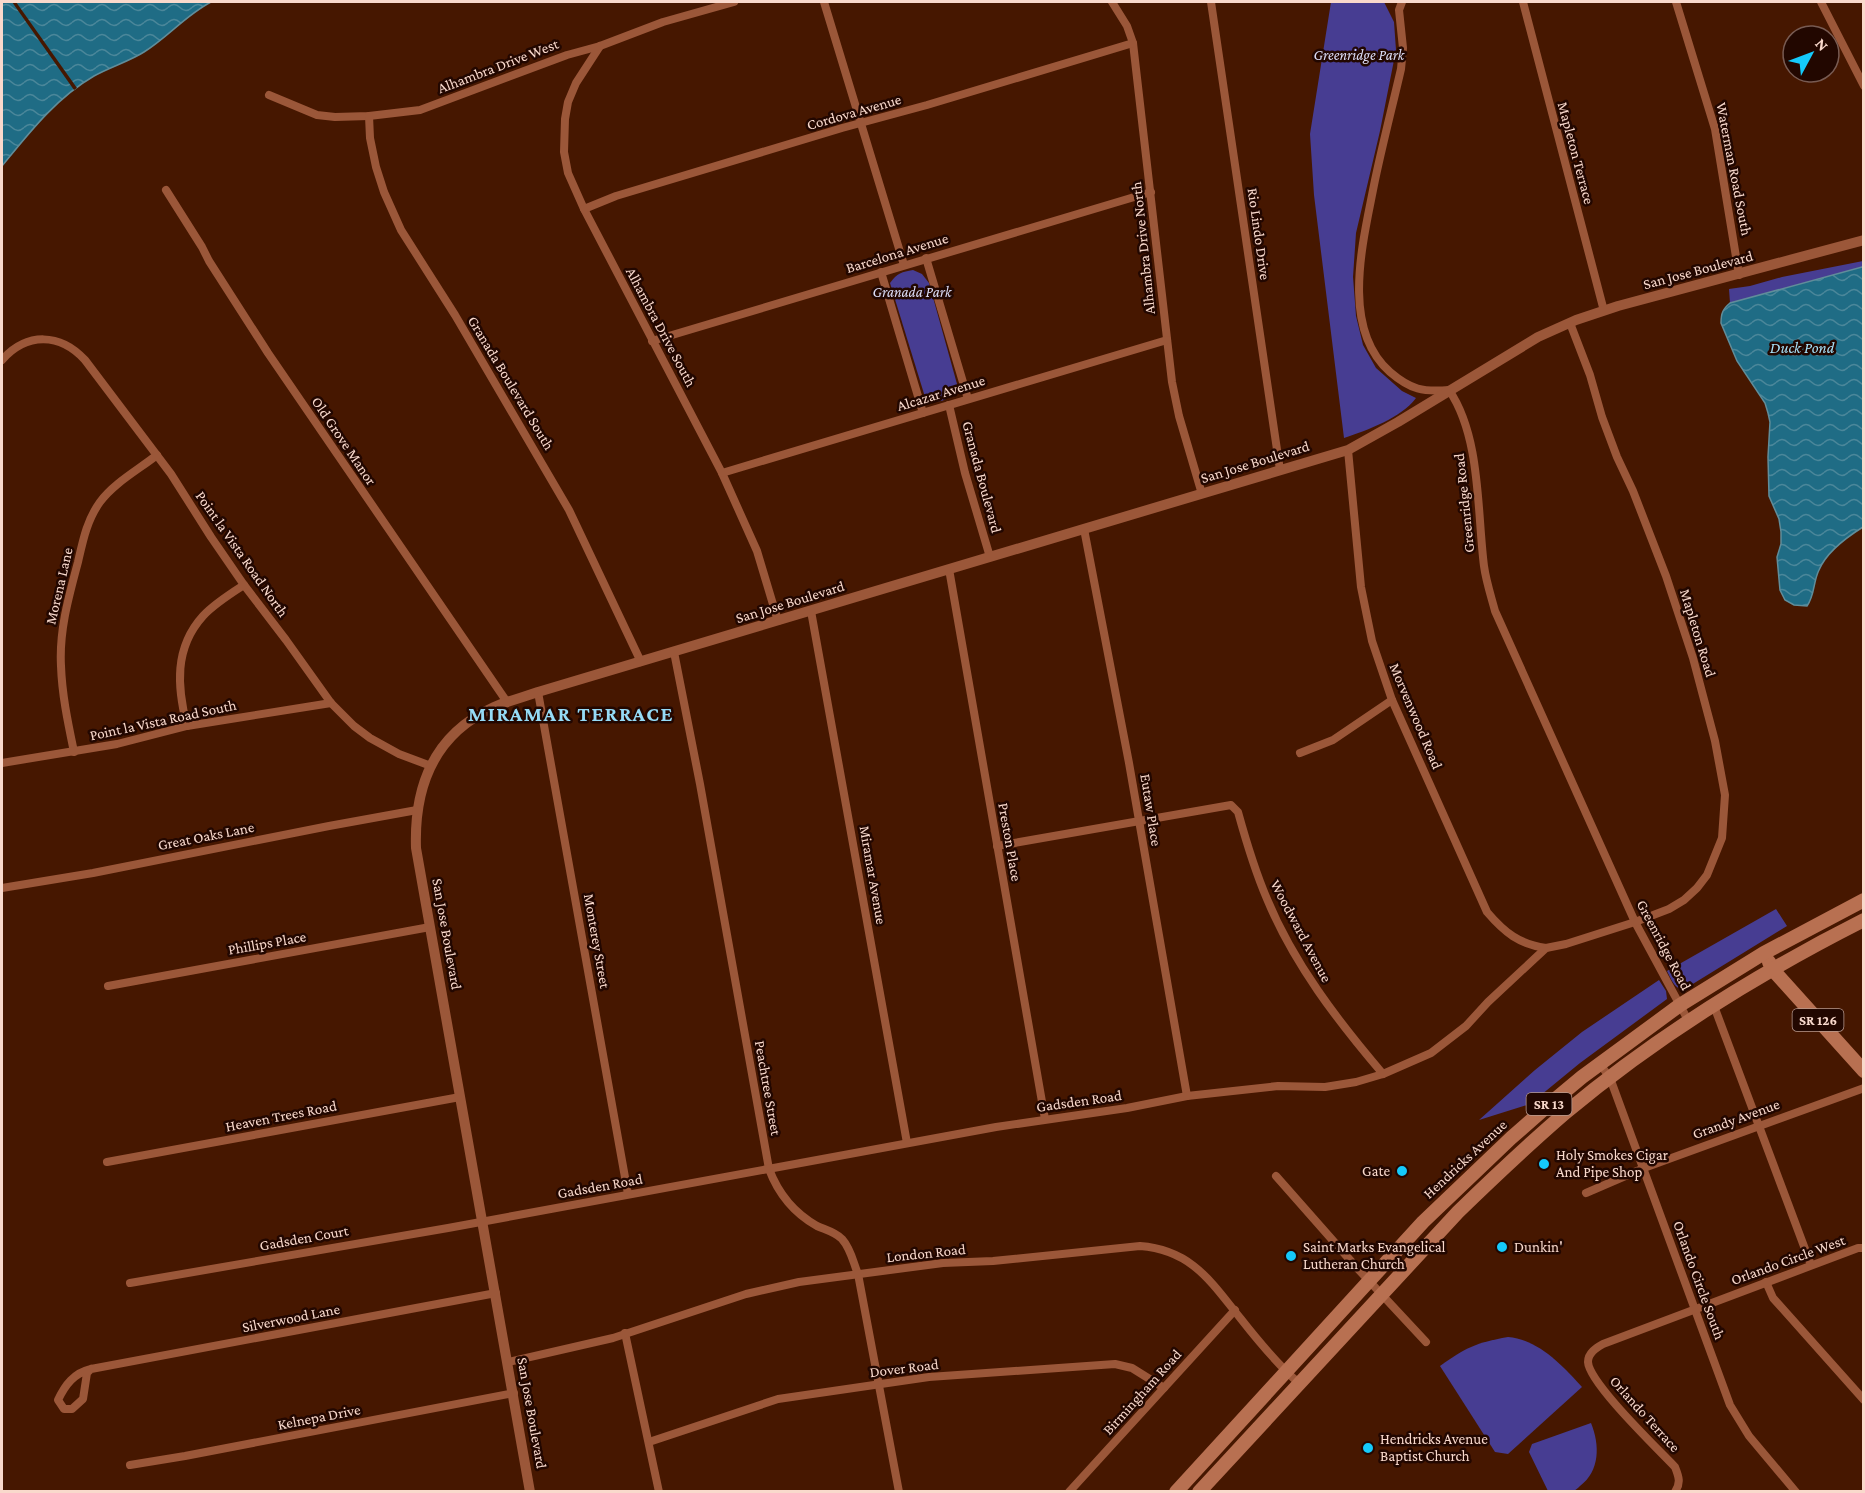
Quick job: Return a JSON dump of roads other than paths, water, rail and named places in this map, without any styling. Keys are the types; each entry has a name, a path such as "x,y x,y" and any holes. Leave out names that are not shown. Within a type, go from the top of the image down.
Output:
{"main road":[{"name":"Hendricks Avenue","path":"1176,1491 1437,1208 1552,1102 1680,1005 1760,956 1863,900"},
{"name":"SR 13","path":"1204,1487 1449,1221 1550,1127 1610,1078 1689,1022 1773,970 1863,920"},
{"name":"SR 126","path":"1760,956 1863,1071"},
{"path":"1714,1006 1722,988 1738,977 1760,956"},
{"path":"1437,1208 1449,1221"},
{"path":"1195,1471 1204,1487"}],"street":[{"name":"Alhambra Drive West","path":"269,95 317,115 335,117 420,110 540,64 600,46 663,22 734,2"},
{"path":"824,2 904,265"},
{"name":"Alhambra Drive North","path":"1112,2 1127,26 1133,42 1167,340 1179,416 1202,494"},
{"name":"Rio Lindo Drive","path":"1210,2 1280,471"},
{"path":"1402,2 1399,10 1403,48 1401,69 1376,173 1362,251 1359,275 1362,315 1372,350 1384,367 1400,381 1421,390 1449,390"},
{"name":"Mapleton Terrace","path":"1523,2 1604,311"},
{"name":"Waterman Road South","path":"1676,2 1715,129 1739,274"},
{"path":"1821,2 1863,86"},
{"name":"Cordova Avenue","path":"584,209 616,196 1133,42"},
{"name":"Alhambra Drive South","path":"600,46 576,83 568,102 564,152 567,172 584,209 722,473 757,551 778,621"},
{"name":"Granada Boulevard South","path":"369,116 370,138 376,167 400,230 455,315 569,510 641,662"},
{"name":"Old Grove Manor","path":"166,190 202,247 208,261 268,353 507,702"},
{"name":"Barcelona Avenue","path":"652,341 1151,192"},
{"name":"San Jose Boulevard","path":"530,1491 416,848 419,797 437,754 448,741 480,714 507,702 1347,450 1538,337 1570,323 1604,311 1863,240"},
{"name":"Granada Boulevard","path":"926,258 968,399"},
{"path":"881,272 923,413"},
{"name":"Mapleton Road","path":"1570,323 1617,457 1633,491 1666,576 1693,658 1725,795 1722,838 1707,875 1697,888 1669,909 1635,922"},
{"name":"Point la Vista Road North","path":"2,360 12,350 25,343 48,340 70,346 86,360 157,455 244,585 331,703 370,738 399,754 431,766"},
{"name":"Alcazar Avenue","path":"722,473 1167,340"},
{"name":"Greenridge Road","path":"1449,390 1460,408 1471,446 1485,568 1495,611 1635,922 1689,1022"},
{"name":"Granada Boulevard","path":"949,405 965,473 990,557"},
{"name":"Morvenwood Road","path":"1347,450 1361,587 1372,640 1392,700 1487,912 1514,938 1529,945 1546,948"},
{"name":"Morena Lane","path":"74,752 60,664 67,605 87,524 101,500 112,489 157,455"},
{"name":"Eutaw Place","path":"1084,529 1187,1096"},
{"name":"Preston Place","path":"949,569 1045,1119"},
{"path":"187,726 179,682 180,663 186,641 203,616 244,585"},
{"name":"Miramar Avenue","path":"811,611 907,1143"},
{"name":"Peachtree Street","path":"674,652 769,1169 778,1190 802,1215 840,1237 848,1246 858,1274 899,1491"},
{"name":"Monterey Street","path":"538,692 628,1194"},
{"path":"1300,753 1333,740 1392,700"},
{"name":"Point la Vista Road South","path":"2,763 117,744 187,726 331,703"},
{"name":"Woodward Avenue","path":"997,846 1231,805 1238,812 1266,898 1292,948 1322,998 1383,1074"},
{"name":"Great Oaks Lane","path":"2,888 74,877 417,810"},
{"path":"1546,948 1566,945 1635,922"},
{"name":"Phillips Place","path":"108,986 430,927"},
{"name":"Gadsden Road","path":"483,1221 907,1143 1045,1119 1127,1108 1187,1096 1278,1086 1325,1086 1356,1082 1383,1074 1431,1053 1466,1026 1488,1002 1546,948"},
{"path":"1714,1006 1811,1265"},
{"name":"Orlando Circle South","path":"1600,1064 1610,1078 1734,1413 1749,1436 1796,1491"},
{"name":"Grandy Avenue","path":"1586,1193 1644,1168 1863,1088"},
{"name":"Heaven Trees Road","path":"107,1162 460,1097"},
{"path":"1276,1176 1426,1342"},
{"name":"Gadsden Court","path":"130,1283 483,1221"},
{"name":"London Road","path":"508,1362 612,1338 746,1294 814,1279 943,1263 993,1261 1140,1246 1171,1251 1200,1270 1216,1286 1286,1371 1300,1384"},
{"name":"Orlando Circle West","path":"1590,1355 1595,1348 1603,1344 1811,1265 1863,1248"},
{"path":"1766,1282 1773,1298 1863,1400"},
{"name":"Silverwood Lane","path":"91,1369 87,1373 83,1400 72,1409 64,1409 58,1401 63,1390 72,1378 82,1371 91,1369 496,1293"},
{"name":"Birmingham Road","path":"1069,1491 1234,1310"},
{"path":"625,1333 659,1491"},
{"name":"Orlando Terrace","path":"1590,1355 1588,1362 1596,1381 1675,1467 1679,1476 1678,1486 1674,1491"},
{"name":"Dover Road","path":"649,1442 777,1399 929,1377 1115,1364 1132,1368 1164,1388"},
{"name":"Kelnepa Drive","path":"130,1465 514,1393"}],"water":[{"path":"2,2 211,2 193,13 144,52 94,76 67,95 22,141 2,166"},
{"name":"Duck Pond","path":"1864,267 1863,527 1844,541 1822,564 1807,606 1794,605 1785,600 1780,590 1777,557 1781,544 1781,532 1779,519 1769,496 1770,422 1768,413 1765,403 1737,361 1721,323 1721,316 1730,303"}],"place":[{"name":"Holy Smokes Cigar And Pipe Shop","path":"1544,1164"},
{"name":"Gate","path":"1402,1171"},
{"name":"Dunkin'","path":"1502,1247"},
{"name":"Saint Marks Evangelical Lutheran Church","path":"1291,1256"},
{"name":"Hendricks Avenue Baptist Church","path":"1368,1448"}],"district":[{"name":"MIRAMAR TERRACE","path":"571,714"}],"park label":[{"name":"Greenridge Park","path":"1359,55"},
{"name":"Granada Park","path":"912,292"}]}
